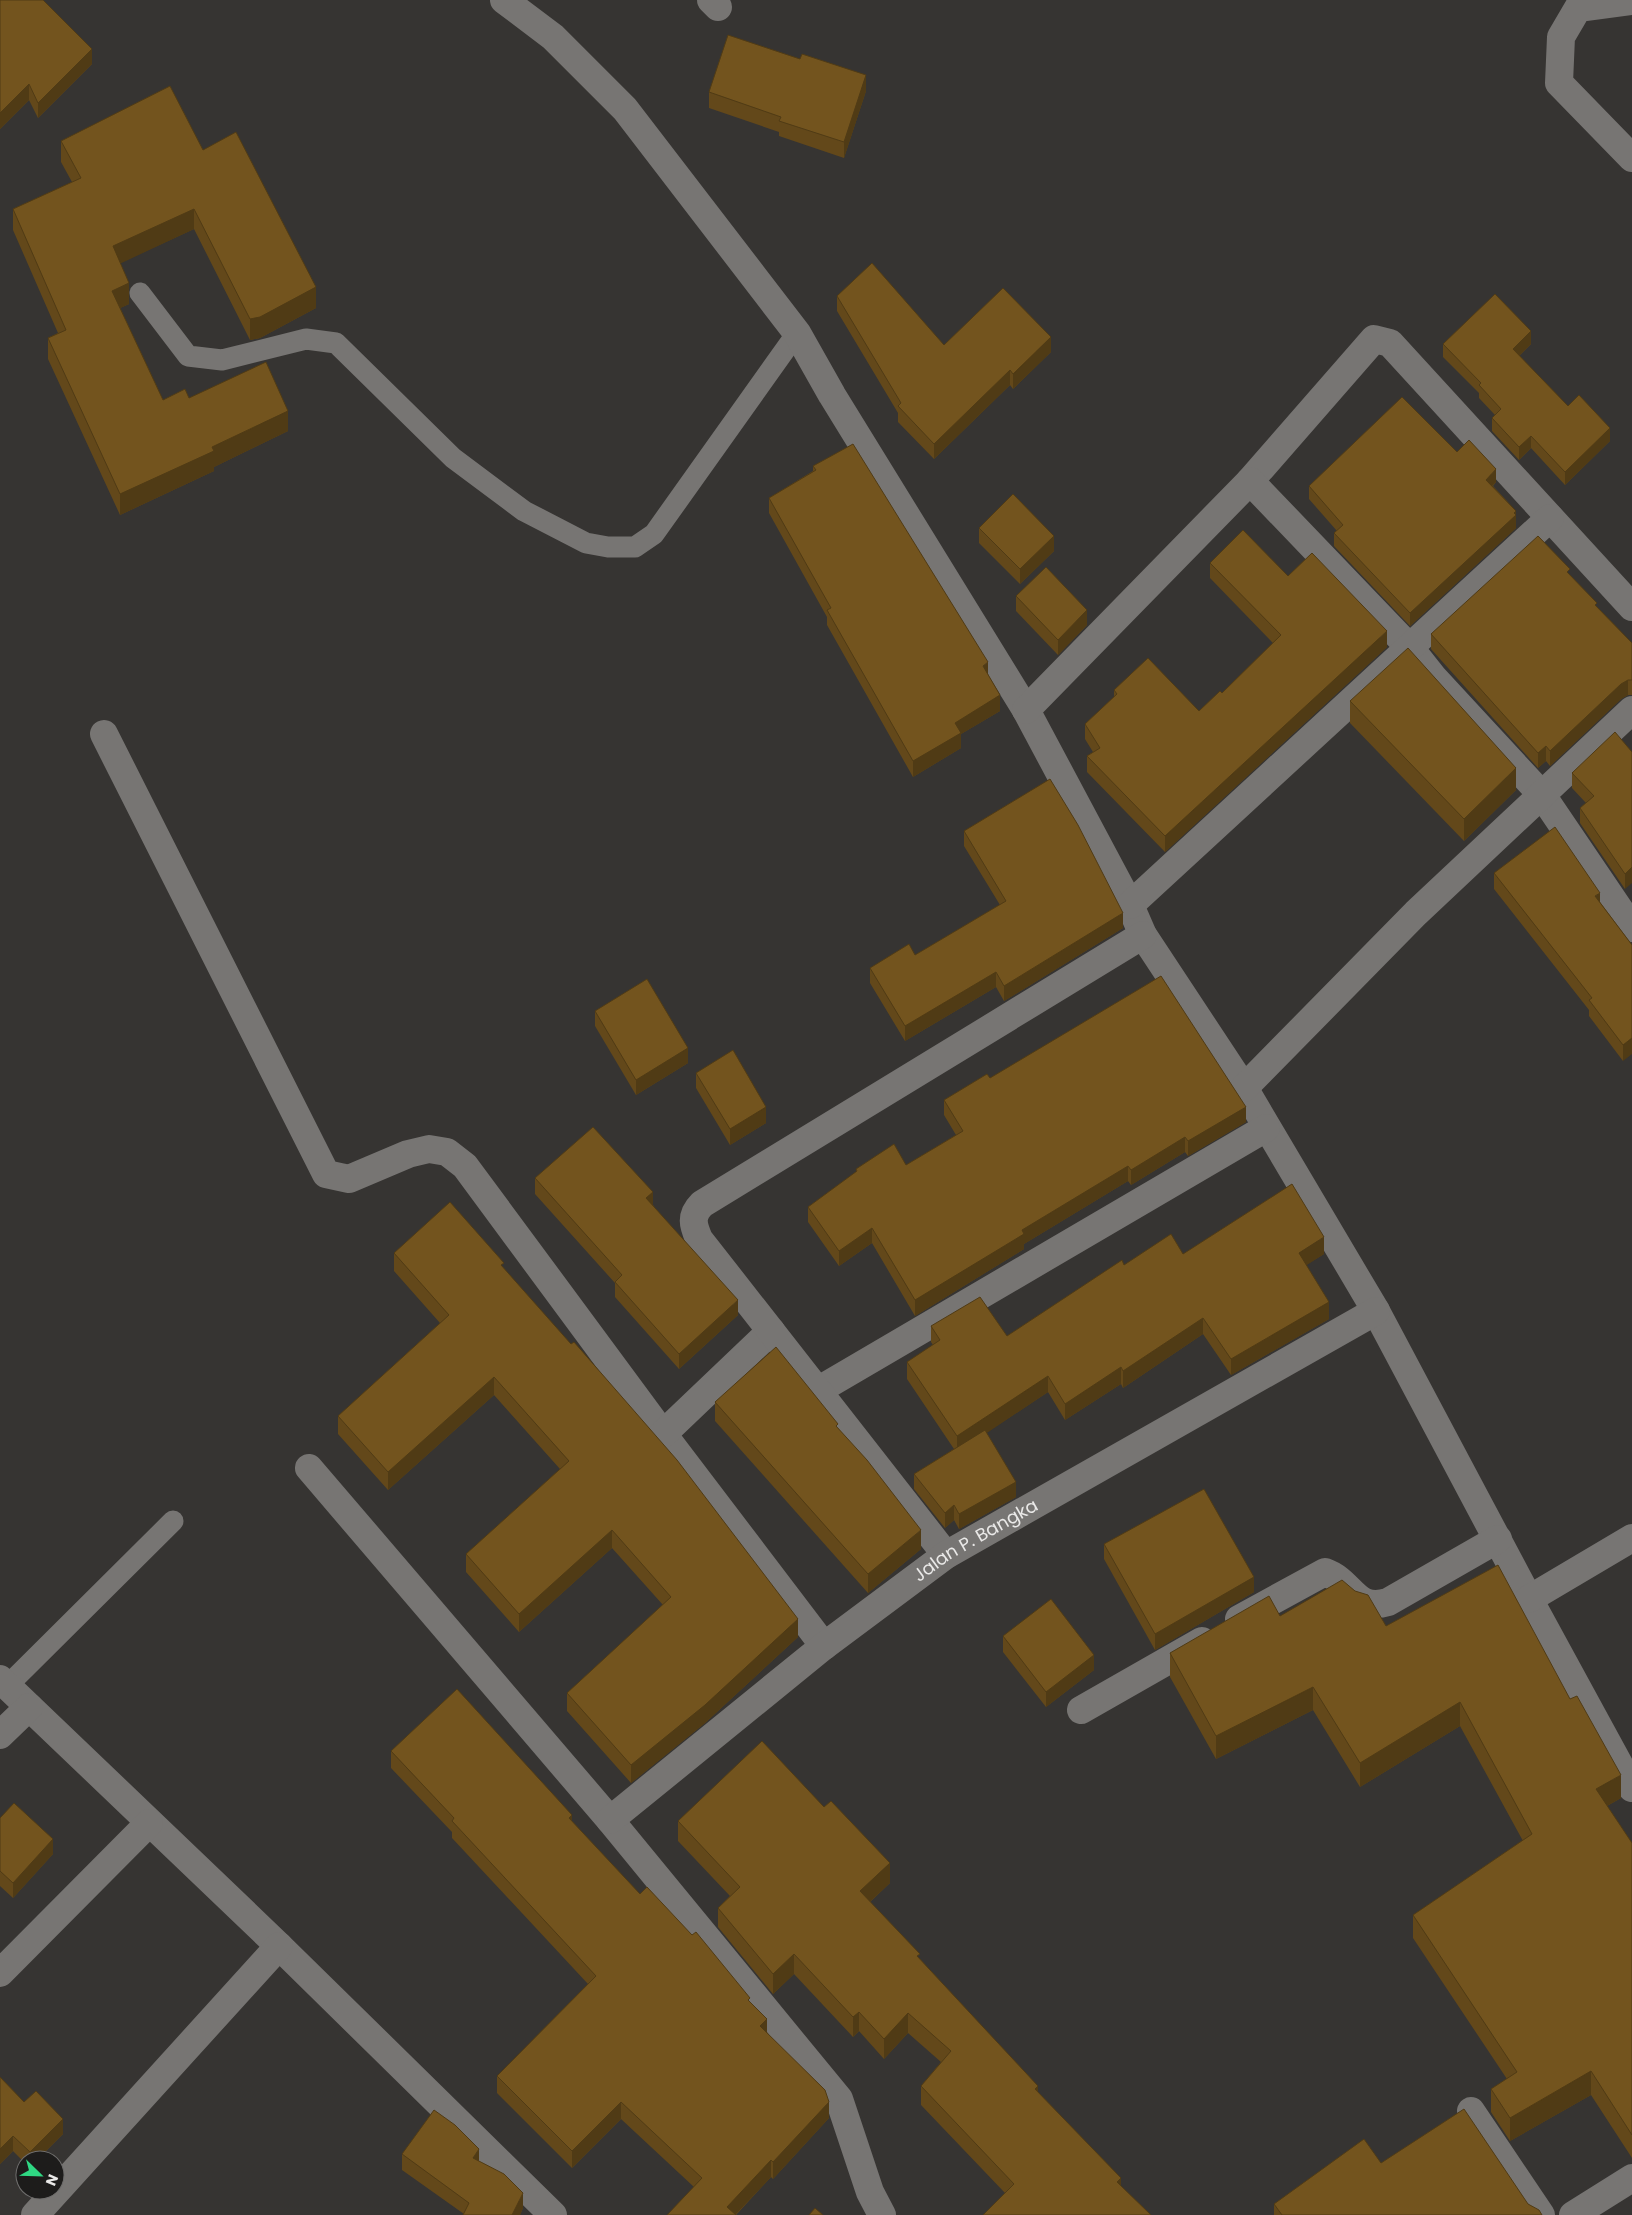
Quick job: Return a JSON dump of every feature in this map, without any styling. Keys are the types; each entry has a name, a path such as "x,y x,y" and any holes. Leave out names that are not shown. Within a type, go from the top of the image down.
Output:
{"street":[{"path":"506,1 553,37 626,109 797,333 832,395 1026,710 1130,905 1143,935 1244,1088 1376,1311 1632,1788"},
{"path":"1632,1 1578,8 1561,37 1559,83 1632,158"},
{"path":"1026,710 1250,481 1374,339 1390,343 1632,608"},
{"path":"1250,481 1410,648 1433,677 1542,796 1632,928"},
{"path":"1130,905 1550,518"},
{"path":"1244,1088 1416,914 1632,710"},
{"path":"104,734 326,1174 349,1179 408,1154 429,1148 447,1152 465,1166 663,1434 824,1646"},
{"path":"946,1554 699,1239 692,1222 694,1211 710,1199 1143,935"},
{"path":"817,1391 1266,1128"},
{"name":"Jalan P. Bangka","path":"610,1820 824,1646 946,1554 1376,1311"},
{"path":"663,1434 771,1331"},
{"path":"310,1468 610,1820 839,2099 870,2192 882,2215"},
{"path":"1529,1599 1632,1538"},
{"path":"1081,1710 1315,1575 1325,1572 1336,1576 1364,1603 1375,1606 1388,1602 1498,1539"},
{"path":"4,1682 279,1946 553,2215"},
{"path":"0,1735 29,1707"},
{"path":"0,1973 149,1823"},
{"path":"35,2215 279,1946"},
{"path":"1470,2111 1541,2215"},
{"path":"1573,2215 1632,2178"}],"lane":[{"path":"140,293 188,356 222,360 306,339 336,344 453,458 524,511 586,543 608,548 635,547 654,534 797,333"},
{"path":"4,1682 173,1521"}],"building":[{"path":"0,0 43,0 92,49 38,103 29,84 0,113"},
{"path":"728,35 800,59 802,54 866,75 844,142 779,121 781,117 709,92"},
{"path":"170,86 203,150 236,132 316,287 260,317 250,319 194,209 113,246 129,283 112,291 163,400 185,389 189,398 266,362 288,411 212,447 214,451 120,494 48,338 66,330 13,209 81,178 61,141"},
{"path":"872,263 944,345 1003,288 1051,337 1013,374 1010,370 934,444 898,406 901,403 837,296"},
{"path":"1495,294 1531,331 1513,349 1568,406 1579,395 1610,428 1565,472 1531,436 1519,447 1492,418 1501,409 1479,385 1481,383 1443,344"},
{"path":"1402,397 1457,452 1469,440 1496,469 1486,480 1516,511 1514,513 1516,515 1410,613 1334,533 1343,525 1309,486"},
{"path":"853,444 988,662 983,666 1000,695 955,723 961,733 913,761 827,610 831,608 769,498 816,470 813,466"},
{"path":"1013,494 1054,536 1020,569 979,528"},
{"path":"1243,530 1288,576 1312,553 1387,631 1165,836 1087,756 1100,748 1085,724 1117,694 1114,690 1148,658 1199,711 1220,691 1222,693 1281,635 1210,563"},
{"path":"1538,536 1570,569 1567,572 1597,603 1595,605 1632,643 1632,680 1621,684 1550,751 1546,746 1538,753 1431,634"},
{"path":"1046,567 1087,610 1058,640 1016,596"},
{"path":"1408,648 1516,768 1464,819 1350,701"},
{"path":"1615,732 1632,752 1632,867 1625,874 1580,808 1594,796 1572,773"},
{"path":"1050,779 1078,825 1123,913 1004,986 996,972 905,1026 870,968 909,944 915,955 1006,901 964,831"},
{"path":"1555,827 1600,893 1595,896 1632,945 1632,1038 1623,1045 1589,1000 1592,998 1494,873"},
{"path":"1161,976 1246,1107 1188,1141 1185,1137 1131,1170 1128,1166 1022,1230 1024,1234 915,1300 872,1228 839,1251 808,1207 857,1171 856,1169 894,1144 906,1165 963,1131 944,1100 987,1074 990,1078"},
{"path":"647,979 688,1048 636,1080 595,1011"},
{"path":"733,1050 766,1107 730,1129 696,1073"},
{"path":"593,1127 653,1192 646,1198 738,1300 679,1354 615,1282 622,1275 535,1178"},
{"path":"1292,1184 1324,1237 1299,1253 1329,1302 1231,1359 1203,1318 1123,1371 1121,1367 1065,1404 1048,1376 957,1436 907,1362 940,1340 931,1326 980,1297 1007,1336 1122,1260 1124,1265 1171,1234 1183,1254"},
{"path":"450,1202 504,1263 501,1265 571,1344 574,1342 677,1460 798,1619 705,1705 631,1765 567,1693 671,1597 612,1530 519,1614 466,1554 569,1461 494,1377 388,1472 338,1416 449,1315 394,1253"},
{"path":"776,1347 838,1424 836,1426 867,1460 921,1530 868,1574 715,1402"},
{"path":"985,1430 1016,1482 959,1514 954,1505 945,1513 914,1474"},
{"path":"1204,1489 1254,1577 1155,1634 1104,1544"},
{"path":"1498,1565 1570,1699 1577,1696 1621,1775 1596,1789 1632,1843 1632,2135 1591,2071 1510,2118 1491,2089 1517,2072 1413,1915 1532,1834 1460,1702 1360,1763 1313,1687 1216,1736 1170,1653 1269,1596 1280,1616 1342,1580 1355,1591 1368,1595 1386,1626"},
{"path":"1051,1599 1094,1655 1046,1692 1003,1636"},
{"path":"457,1689 572,1815 569,1818 640,1894 647,1887 692,1935 696,1932 750,1998 748,2000 767,2019 760,2026 825,2090 829,2102 773,2162 771,2160 727,2207 736,2215 667,2215 702,2178 621,2102 572,2151 497,2076 596,1976 452,1821 454,1818 391,1751"},
{"path":"762,1741 824,1807 831,1801 890,1863 860,1891 920,1954 917,1956 1038,2086 1035,2089 1121,2178 1117,2182 1151,2215 983,2215 1014,2184 921,2086 951,2051 908,2013 884,2039 859,2012 853,2017 794,1954 773,1974 718,1908 740,1887 678,1821"},
{"path":"14,1803 53,1839 13,1883 0,1871 0,1818"},
{"path":"0,2077 24,2102 36,2091 63,2119 32,2150 28,2150 13,2136 0,2149"},
{"path":"1464,2109 1528,2204 1539,2210 1542,2215 1282,2215 1274,2204 1364,2139 1381,2163"},
{"path":"434,2110 455,2125 479,2149 473,2158 504,2174 523,2193 512,2215 463,2215 469,2203 402,2154"},
{"path":"815,2208 823,2215 809,2215"}]}
